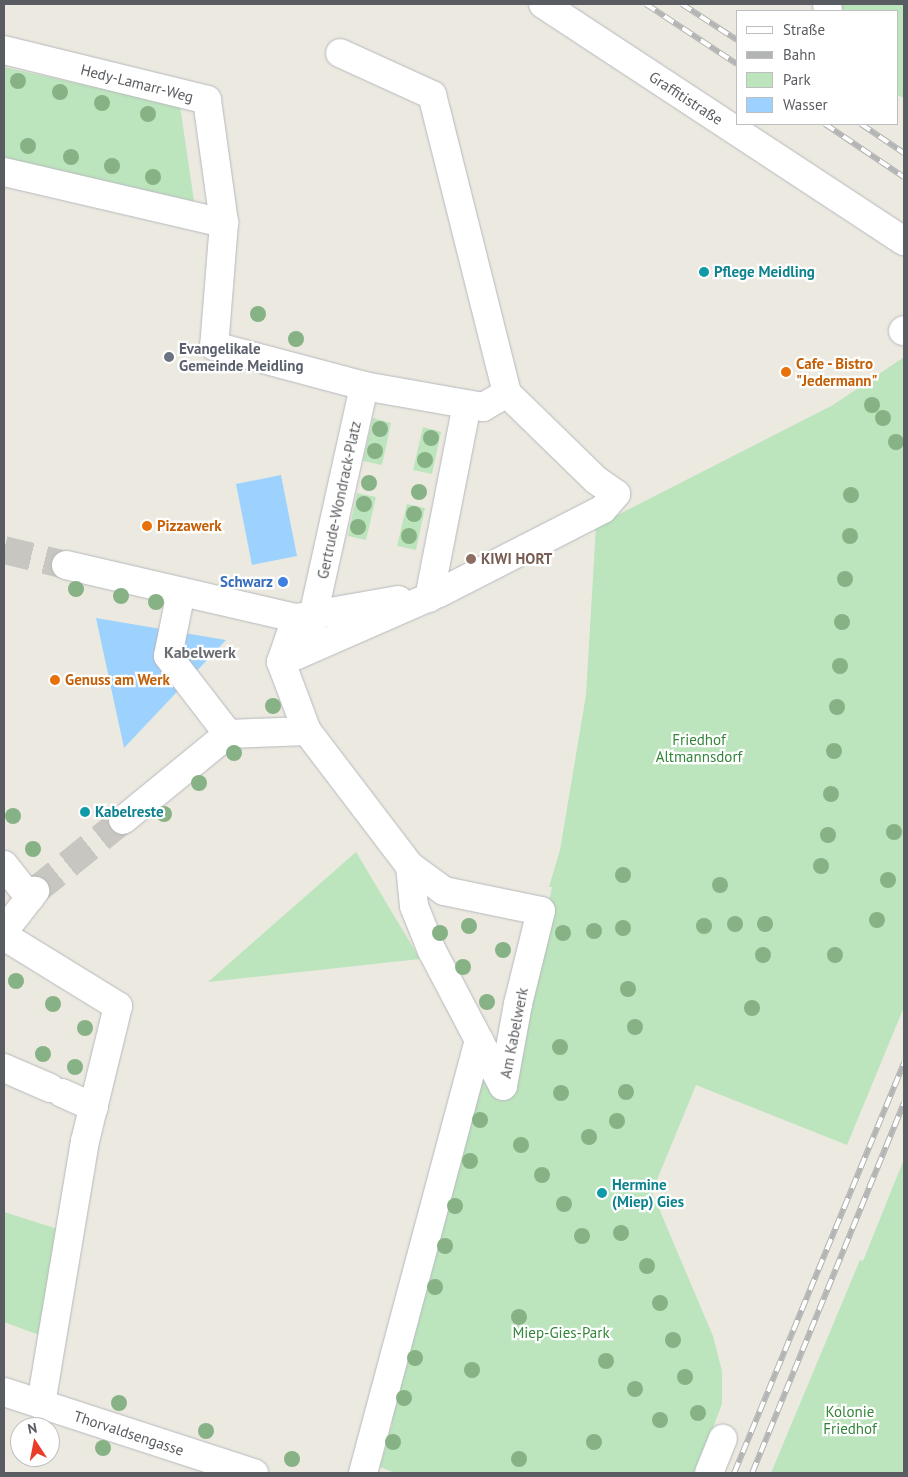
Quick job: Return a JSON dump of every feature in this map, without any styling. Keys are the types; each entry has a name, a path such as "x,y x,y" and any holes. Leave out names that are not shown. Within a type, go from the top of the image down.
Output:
{"street":[{"name":"Graffitistraße","path":"543,4 904,241"},
{"name":"Hedy-Lamarr-Weg","path":"4,50 207,100 224,223 214,346 337,377 364,386"},
{"path":"293,656 432,595 603,509 616,494 596,480 507,393 432,95 340,53"},
{"path":"4,172 224,223"},
{"path":"364,386 475,406 507,393"},
{"name":"Gertrude-Wondrack-Platz","path":"293,656 364,386"},
{"path":"432,595 475,406"},
{"path":"66,565 181,592 305,616 432,595"},
{"path":"181,592 168,656 228,734"},
{"name":"Am Kabelwerk","path":"293,656 306,731 410,866 444,891 541,911 518,1004 503,1086 432,951 414,906 410,866"},
{"path":"123,820 228,734 306,731"},
{"path":"4,865 31,898 4,931"},
{"path":"4,936 118,1006 94,1107 41,1404"},
{"path":"363,1473 479,1040"},
{"path":"4,1068 94,1107"},
{"name":"Thorvaldsengasse","path":"4,1392 254,1473"},
{"path":"709,1473 723,1439"}],"green space":[{"path":"839,4 904,4 904,98 898,95 898,10 840,10"},
{"path":"4,67 180,106 194,201 4,160"},
{"name":"Miep-Gies-Park","path":"904,357 904,1007 847,1145 696,1085 652,1192 713,1336 722,1371 722,1404 696,1473 395,1473 380,1467 392,1424 388,1412 482,1069 515,1066 552,887 549,887 560,850 586,695 596,526 833,405"},
{"path":"373,418 391,423 382,465 363,461"},
{"path":"423,427 441,432 432,474 413,470"},
{"path":"357,493 376,497 366,540 348,536"},
{"path":"407,504 425,508 416,550 397,546"},
{"path":"356,852 420,959 208,982"},
{"name":"Kolonie Friedhof","path":"904,1159 904,1473 771,1473 860,1260 863,1261"},
{"path":"4,1212 64,1231 39,1335 4,1322"}],"water":[{"path":"281,475 297,556 252,565 236,484"},
{"path":"96,618 226,640 124,748"}],"tunnel":[{"path":"4,550 66,565"},
{"path":"35,891 123,820"}],"railway":[{"path":"646,4 736,63"},
{"path":"682,4 736,39"},
{"path":"826,125 904,177"},
{"path":"862,125 904,153"},
{"path":"734,1473 904,1063"},
{"path":"752,1473 904,1103"}],"place":[{"name":"Pflege Meidling","path":"704,272"},
{"name":"Evangelikale Gemeinde Meidling","path":"169,357"},
{"name":"Cafe - Bistro \"Jedermann\"","path":"786,372"},
{"name":"Pizzawerk","path":"147,526"},
{"name":"KIWI HORT","path":"471,559"},
{"name":"Schwarz","path":"283,582"},
{"name":"Genuss am Werk","path":"55,680"},
{"name":"Kabelreste","path":"85,812"},
{"name":"Hermine (Miep) Gies","path":"602,1193"}],"district":[{"name":"Kabelwerk","path":"200,652"}],"park label":[{"name":"Friedhof Altmannsdorf","path":"699,748"}]}
